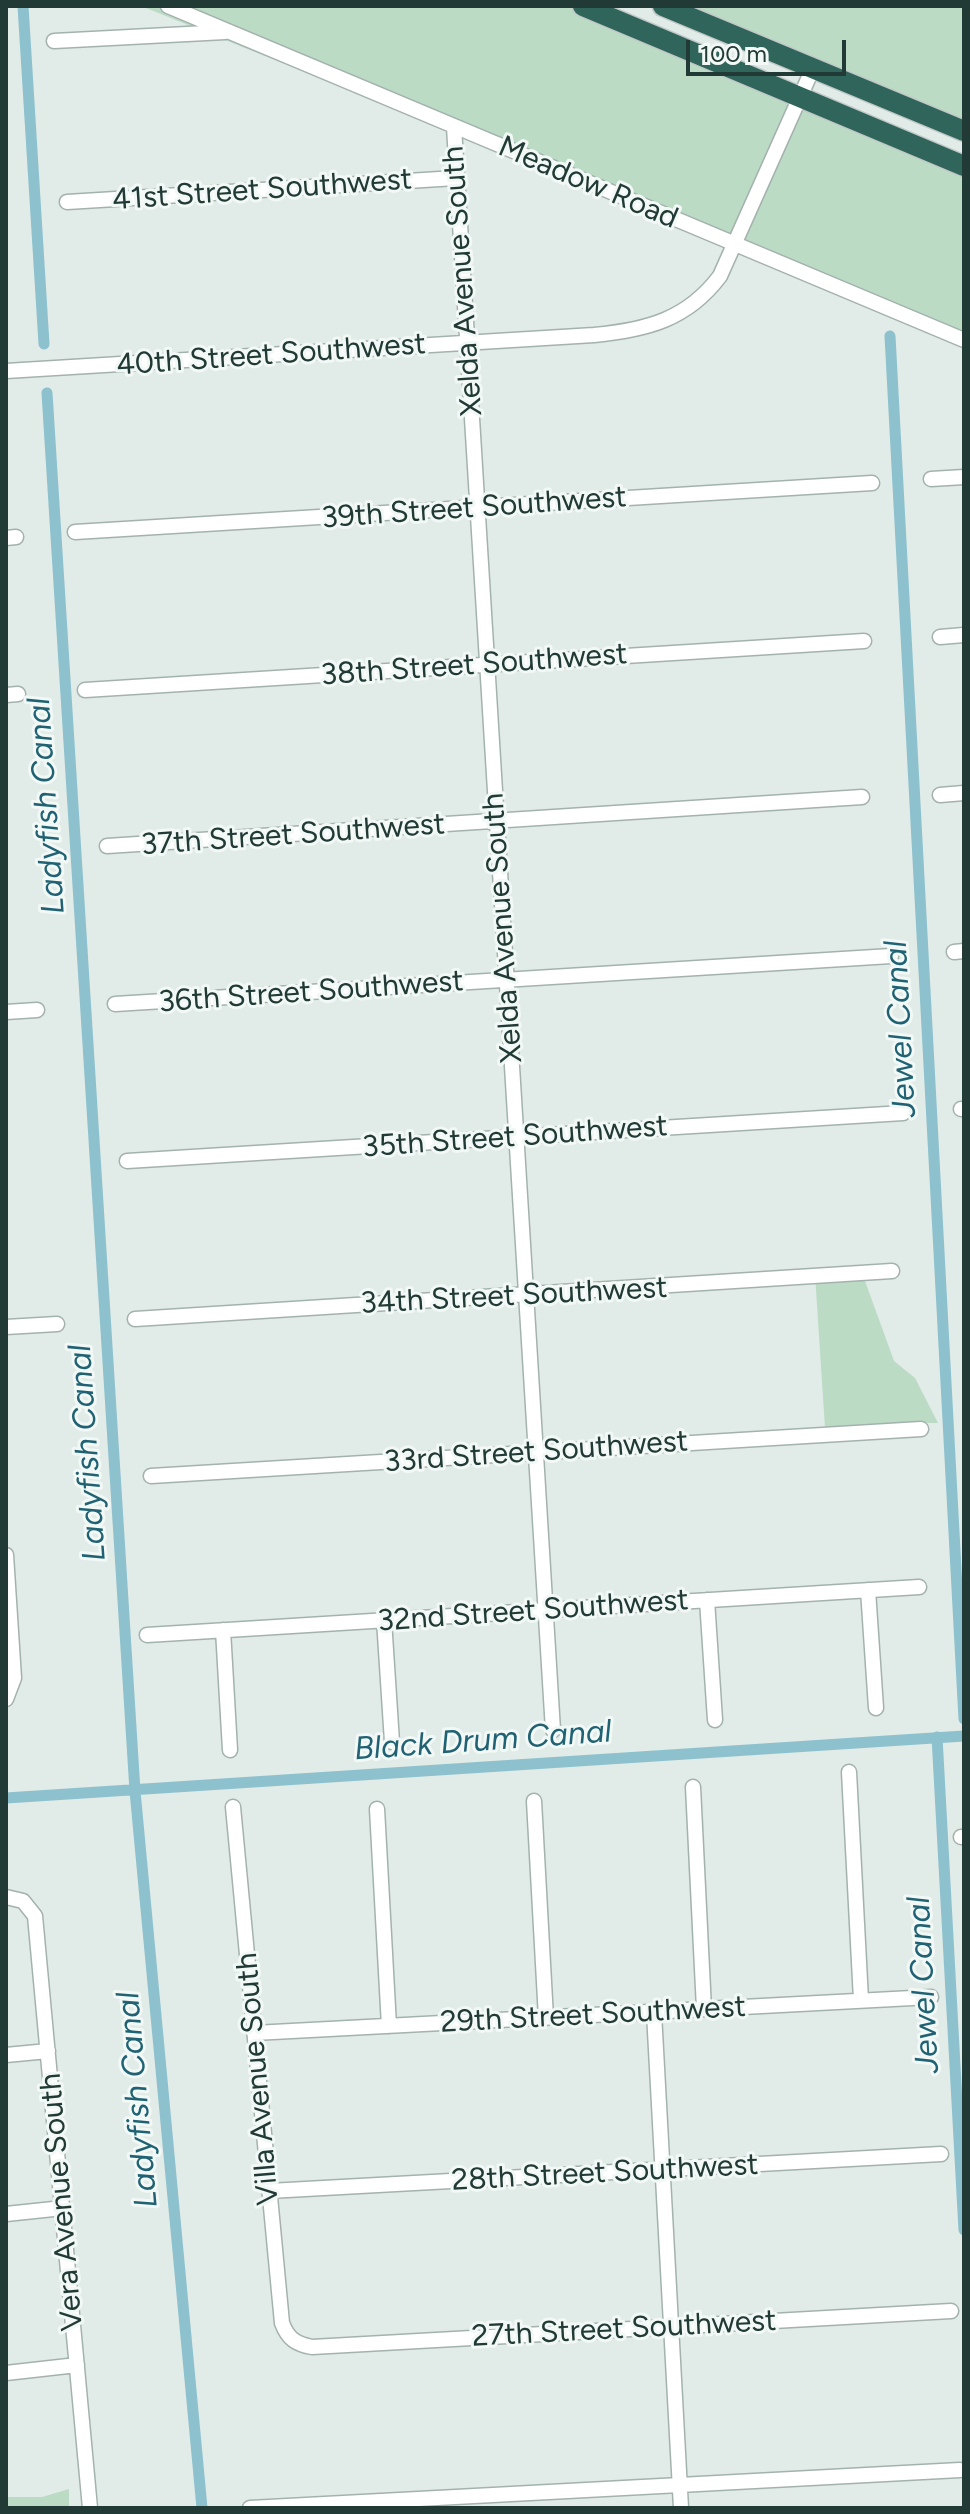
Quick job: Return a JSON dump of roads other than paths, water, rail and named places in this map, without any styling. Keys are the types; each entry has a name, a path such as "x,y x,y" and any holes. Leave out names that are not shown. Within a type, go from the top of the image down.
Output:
{"highway":[{"path":"583,6 964,166"},
{"path":"663,6 964,131"}],"street":[{"name":"Meadow Road","path":"168,6 964,340"},
{"path":"54,41 229,32"},
{"name":"40th Street Southwest","path":"6,371 606,334 657,325 685,311 710,289 736,244 813,68"},
{"name":"Xelda Avenue South","path":"454,127 553,1730"},
{"name":"41st Street Southwest","path":"67,202 456,178"},
{"path":"931,479 964,477"},
{"name":"39th Street Southwest","path":"75,532 872,483"},
{"path":"940,637 964,635"},
{"name":"38th Street Southwest","path":"85,690 864,641"},
{"path":"940,795 964,793"},
{"name":"37th Street Southwest","path":"107,846 862,797"},
{"name":"36th Street Southwest","path":"115,1004 891,956"},
{"path":"6,1012 37,1010"},
{"name":"35th Street Southwest","path":"127,1161 903,1113"},
{"name":"34th Street Southwest","path":"135,1319 892,1271"},
{"path":"6,1327 57,1324"},
{"name":"33rd Street Southwest","path":"151,1476 921,1429"},
{"path":"6,1555 13,1676 12,1689 6,1699"},
{"name":"32nd Street Southwest","path":"147,1635 919,1587"},
{"path":"868,1590 876,1708"},
{"path":"707,1600 715,1720"},
{"path":"384,1620 392,1742"},
{"path":"223,1630 230,1750"},
{"path":"849,1772 861,2000"},
{"path":"693,1787 704,2009"},
{"path":"534,1801 546,2018"},
{"name":"Villa Avenue South","path":"233,1807 282,2323 287,2335 297,2344"},
{"path":"377,1809 389,2026"},
{"name":"Vera Avenue South","path":"6,1897 23,1901 35,1916 90,2508"},
{"name":"29th Street Southwest","path":"254,2033 931,1997"},
{"path":"654,2013 681,2508"},
{"path":"6,2055 48,2051"},
{"name":"28th Street Southwest","path":"269,2191 941,2154"},
{"path":"6,2214 63,2208"},
{"name":"27th Street Southwest","path":"297,2344 312,2347 951,2311"},
{"path":"6,2373 77,2365"},
{"path":"250,2508 960,2470"}],"waterway":[{"name":"Ladyfish Canal","path":"23,6 44,344"},
{"name":"Jewel Canal","path":"890,336 964,1719"},
{"name":"Ladyfish Canal","path":"47,393 135,1791 202,2508"},
{"name":"Black Drum Canal","path":"6,1798 964,1736"},
{"name":"Jewel Canal","path":"937,1737 964,2230"}]}
